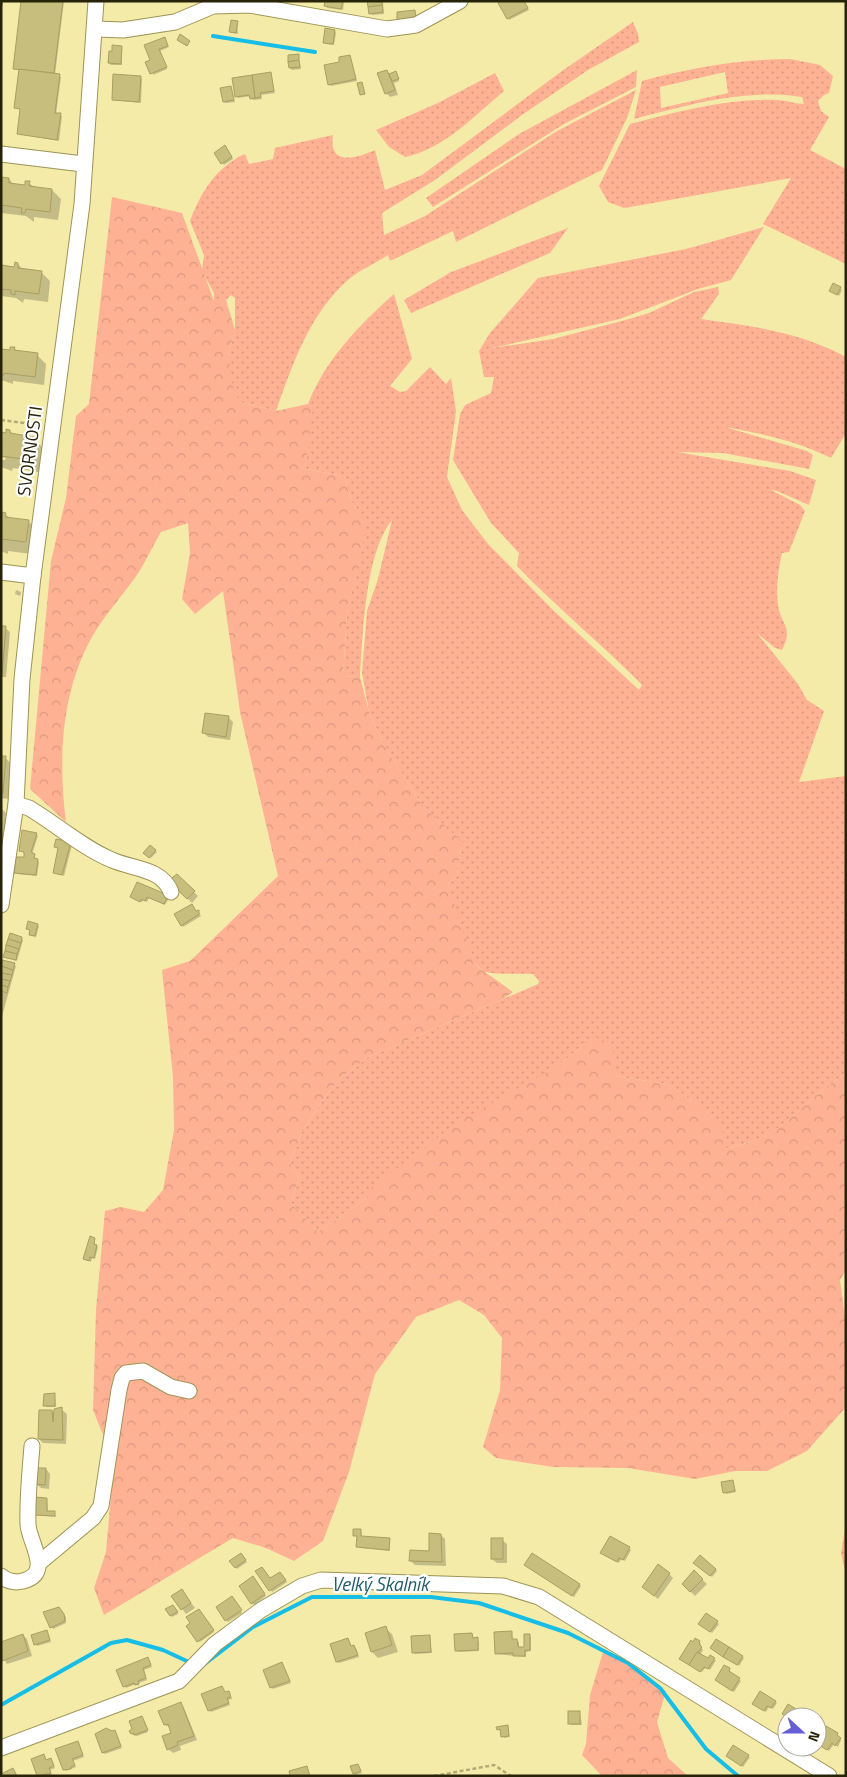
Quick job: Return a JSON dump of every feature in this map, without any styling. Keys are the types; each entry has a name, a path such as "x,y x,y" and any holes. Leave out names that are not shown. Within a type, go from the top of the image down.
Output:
{"street":[{"name":"SVORNOSTI","path":"1,905 16,804 22,680 33,576 82,204 83,164 96,28 96,1"},
{"path":"96,28 123,30 175,22 213,6 249,5 387,29 416,25 460,1"},
{"path":"1,154 83,164"},
{"path":"1,572 33,576"},
{"path":"16,804 30,808 111,860 157,875 165,882 171,892"},
{"path":"1,1576 15,1582 25,1581 34,1574 39,1563 93,1518 100,1506 119,1390 122,1378 126,1373 143,1371 171,1387 188,1391"},
{"path":"32,1446 27,1526 38,1555 39,1563"},
{"path":"1,1748 182,1679 220,1640 261,1610 302,1586 321,1580 503,1586 539,1597 829,1776"}],"path":[{"path":"1,420 45,426"},
{"path":"434,1776 494,1764 511,1776"}],"green space":[{"path":"633,22 639,42 588,70 522,115 435,180 382,213 384,235 425,216 557,131 636,90 627,118 602,170 456,242 453,231 390,261 388,255 358,273 335,292 313,323 296,357 276,411 239,402 230,381 228,356 235,330 235,298 231,295 222,304 214,302 214,293 202,271 204,255 190,221 199,200 218,173 235,159 245,154 249,164 273,159 275,148 333,135 335,152 339,156 345,158 360,156 375,150 385,190 422,175 562,71"},
{"path":"790,59 820,65 833,76 829,93 818,101 821,111 829,117 810,150 846,169 846,264 763,224 791,178 624,208 608,202 599,186 630,124 703,107 740,101 777,100 804,104 802,97 781,95 738,96 717,99 634,119 642,81 716,65","holes":["725,72 728,93 661,108 660,87"]},
{"path":"637,70 636,87 564,124 433,207 426,198 519,134"},
{"path":"495,73 504,91 470,121 433,147 405,157 389,147 376,130 438,103"},
{"path":"112,197 182,213 214,301 226,300 235,330 228,356 233,386 239,402 276,411 308,404 313,408 305,469 344,476 353,505 368,520 347,613 343,676 360,677 369,712 384,745 422,805 466,845 461,849 457,876 448,884 463,932 478,967 513,992 503,999 368,1057 342,1077 327,1094 302,1132 290,1163 299,1178 291,1203 318,1232 370,1196 371,1188 457,1123 559,1065 579,1049 586,1040 595,1037 611,1044 614,1057 614,1076 668,1084 717,1123 725,1136 726,1149 754,1141 769,1134 789,1120 826,1087 846,1074 846,1270 840,1280 846,1324 846,1407 807,1451 767,1471 735,1471 695,1479 628,1468 553,1467 496,1458 483,1447 500,1390 502,1338 484,1315 459,1300 416,1317 375,1374 349,1472 323,1541 294,1561 266,1548 233,1538 104,1615 94,1588 106,1552 114,1462 93,1410 96,1310 105,1211 121,1207 144,1212 163,1190 174,1130 173,1077 162,970 190,961 278,876 240,712 223,591 195,614 182,599 190,553 188,523 161,532 139,572 97,629 82,658 68,703 64,727 62,775 66,822 30,789 51,561 66,498 76,416 89,404"},
{"path":"764,227 731,280 698,289 620,319 492,348 553,339 629,319 649,313 694,292 718,287 719,294 701,319 775,331 829,348 846,357 846,433 831,458 780,439 725,427 807,451 813,455 809,469 723,453 677,452 790,471 816,480 809,505 771,490 800,505 805,511 789,552 782,553 779,566 778,605 787,631 782,650 775,648 757,633 798,684 807,700 824,711 799,782 846,776 846,1074 769,1134 725,1149 693,1102 668,1084 614,1076 614,1057 586,1040 579,1049 559,1065 318,1232 291,1203 299,1178 290,1163 302,1132 327,1094 342,1077 368,1057 538,984 539,981 533,974 486,972 480,968 474,959 462,933 448,884 457,876 461,849 465,845 422,805 384,745 369,712 362,673 367,611 378,579 392,520 383,534 371,573 364,617 360,677 343,676 347,613 367,520 353,505 344,476 305,469 312,408 308,404 315,388 344,344 394,294 412,359 390,386 400,392 406,391 430,367 446,384 451,378 456,411 447,477 462,510 488,544 554,611 639,690 642,685 517,566 519,553 491,523 453,460 460,414 465,405 491,393 494,377 484,377 479,351 490,333 538,278 686,249"},
{"path":"568,228 550,253 411,313 404,300 451,272"},
{"path":"846,1523 846,1575 841,1553"},
{"path":"604,1649 666,1691 657,1722 668,1758 688,1776 602,1776 582,1755 586,1744 590,1695"}],"building":[{"path":"21,1 63,1 54,73 13,69"},
{"path":"325,1 343,1 341,9 324,6"},
{"path":"367,1 382,1 382,5 368,7"},
{"path":"502,1 524,1 528,8 507,19 498,3"},
{"path":"382,5 383,12 369,14 368,7"},
{"path":"415,10 416,18 397,20 397,12"},
{"path":"231,20 238,21 236,33 229,32"},
{"path":"325,28 335,30 333,44 323,43"},
{"path":"180,34 190,41 187,46 177,40"},
{"path":"165,37 168,46 159,49 167,67 150,74 145,62 150,60 144,45"},
{"path":"112,45 122,46 121,64 108,63 109,51 112,51"},
{"path":"299,54 299,60 288,62 288,55"},
{"path":"350,55 356,79 328,85 324,65 339,62 339,57"},
{"path":"299,60 300,67 289,68 288,62"},
{"path":"19,69 60,74 55,113 61,113 57,140 17,134 20,109 14,108"},
{"path":"387,70 395,90 385,94 377,73"},
{"path":"396,71 399,79 392,81 389,74"},
{"path":"271,72 274,91 260,93 261,97 255,98 252,75"},
{"path":"113,74 141,76 139,102 112,100"},
{"path":"252,75 255,98 250,99 249,95 235,97 232,78"},
{"path":"362,82 365,94 360,95 357,83"},
{"path":"231,86 234,100 223,102 220,88"},
{"path":"225,145 232,157 221,164 214,153"},
{"path":"1,177 9,178 9,183 25,185 25,181 30,181 29,186 52,189 50,212 26,209 25,213 21,213 22,208 1,205"},
{"path":"15,262 18,263 18,268 42,271 39,294 15,291 15,295 11,294 11,290 1,289 1,265 14,267"},
{"path":"833,283 841,287 837,295 829,291"},
{"path":"10,347 15,347 14,350 38,353 35,377 4,373 4,375 1,375 1,349 10,350"},
{"path":"6,429 10,430 10,433 34,437 30,460 1,456 1,432 6,433"},
{"path":"2,512 6,513 5,517 29,520 26,542 1,539"},
{"path":"1,626 6,626 2,674 1,673"},
{"path":"205,713 229,716 226,737 202,733"},
{"path":"1,756 6,756 3,793 1,793"},
{"path":"22,830 37,833 31,852 35,854 34,858 38,859 36,875 14,873 16,857 24,857 24,852 19,851"},
{"path":"56,839 71,842 62,875 53,873 58,848 54,847"},
{"path":"150,845 156,850 149,858 143,853"},
{"path":"177,874 195,891 187,899 168,881"},
{"path":"137,882 168,895 164,904 147,897 145,901 141,899 140,902 130,897"},
{"path":"192,904 196,911 199,910 199,914 181,926 174,914"},
{"path":"28,921 38,924 35,936 29,935 30,930 26,929"},
{"path":"10,933 22,937 21,943 8,939"},
{"path":"8,939 21,943 19,949 6,945"},
{"path":"6,945 19,949 17,954 5,951"},
{"path":"5,951 17,954 16,960 3,957"},
{"path":"2,960 15,963 13,970 1,966"},
{"path":"1,966 13,970 12,975 1,973"},
{"path":"1,973 12,975 10,981 1,979"},
{"path":"1,979 10,981 8,987 1,985"},
{"path":"1,985 8,987 7,993 1,991"},
{"path":"90,1236 95,1238 94,1244 97,1245 94,1258 90,1257 89,1261 83,1259"},
{"path":"55,1393 55,1406 43,1406 44,1394"},
{"path":"62,1407 63,1440 38,1439 39,1410 52,1410 53,1422 54,1409"},
{"path":"36,1468 46,1468 45,1485 35,1484"},
{"path":"733,1480 735,1491 723,1493 721,1482"},
{"path":"34,1497 47,1498 47,1511 55,1511 55,1516 34,1515"},
{"path":"353,1529 361,1529 361,1536 390,1538 389,1550 356,1547 357,1536 353,1536"},
{"path":"429,1533 441,1534 442,1562 409,1561 410,1550 429,1551"},
{"path":"610,1536 630,1547 623,1560 619,1558 617,1562 600,1553"},
{"path":"491,1538 503,1538 503,1559 491,1559"},
{"path":"241,1553 246,1560 235,1568 229,1561"},
{"path":"532,1553 580,1584 572,1596 524,1565"},
{"path":"700,1555 716,1569 710,1576 693,1563"},
{"path":"658,1564 670,1573 654,1596 642,1587"},
{"path":"262,1567 270,1578 280,1572 286,1580 269,1591 255,1571"},
{"path":"694,1570 703,1579 690,1592 682,1584"},
{"path":"253,1576 265,1594 251,1604 239,1586"},
{"path":"182,1589 191,1603 181,1610 171,1596"},
{"path":"232,1596 242,1610 225,1621 216,1607"},
{"path":"173,1605 178,1612 170,1616 165,1609"},
{"path":"59,1607 64,1614 65,1621 50,1628 43,1612"},
{"path":"199,1609 214,1630 197,1642 186,1626 190,1623 186,1617"},
{"path":"706,1613 718,1621 710,1632 698,1624"},
{"path":"386,1626 392,1645 371,1652 365,1633"},
{"path":"47,1630 50,1640 34,1645 31,1635"},
{"path":"512,1631 512,1639 517,1639 518,1647 524,1647 524,1634 530,1634 530,1650 525,1650 525,1656 513,1656 513,1653 495,1654 494,1632"},
{"path":"472,1633 473,1638 478,1637 478,1650 455,1651 454,1634"},
{"path":"23,1634 28,1651 2,1661 1,1642"},
{"path":"430,1635 431,1652 412,1653 411,1636"},
{"path":"348,1638 351,1646 354,1645 358,1655 336,1662 330,1644"},
{"path":"695,1638 700,1641 699,1644 702,1647 689,1665 679,1659 691,1640 693,1642"},
{"path":"716,1639 729,1647 723,1657 710,1648"},
{"path":"729,1647 743,1656 737,1665 723,1657"},
{"path":"697,1652 708,1658 710,1655 715,1658 708,1669 704,1667 700,1672 689,1665"},
{"path":"148,1657 151,1665 143,1668 146,1678 138,1681 139,1684 135,1685 134,1683 123,1687 116,1670"},
{"path":"282,1662 290,1681 270,1688 263,1670"},
{"path":"724,1665 730,1668 729,1671 740,1678 732,1691 715,1680"},
{"path":"222,1686 225,1692 229,1691 231,1697 227,1698 229,1703 208,1711 201,1694"},
{"path":"760,1691 776,1701 771,1708 767,1706 764,1711 752,1704"},
{"path":"181,1702 194,1736 177,1742 178,1745 167,1750 162,1736 171,1733 168,1724 164,1725 158,1711"},
{"path":"568,1711 580,1711 580,1724 568,1724"},
{"path":"142,1716 148,1730 134,1735 134,1733 131,1734 129,1731 132,1729 129,1721"},
{"path":"508,1725 509,1736 501,1737 500,1729 497,1730 496,1727"},
{"path":"827,1727 838,1733 837,1735 841,1738 835,1746 832,1743 827,1750"},
{"path":"106,1728 112,1731 115,1730 121,1746 102,1753 95,1734"},
{"path":"78,1741 83,1755 72,1759 75,1765 71,1769 63,1770 55,1749"},
{"path":"733,1745 749,1755 741,1766 726,1756"},
{"path":"44,1754 46,1760 51,1758 54,1766 49,1768 51,1773 37,1776 31,1759"},
{"path":"358,1764 361,1771 353,1774 350,1766"},
{"path":"307,1766 310,1776 290,1776 289,1771"},
{"path":"13,1768 17,1776 1,1776 1,1774"}],"waterway":[{"path":"213,36 315,52"},
{"name":"Velký Skalník","path":"202,1666 253,1627 312,1597 431,1597 479,1603 568,1633 628,1663 660,1688 706,1749 738,1776"},
{"name":"Velký Skalník","path":"1,1705 111,1643 127,1640 163,1650 191,1663"}]}
